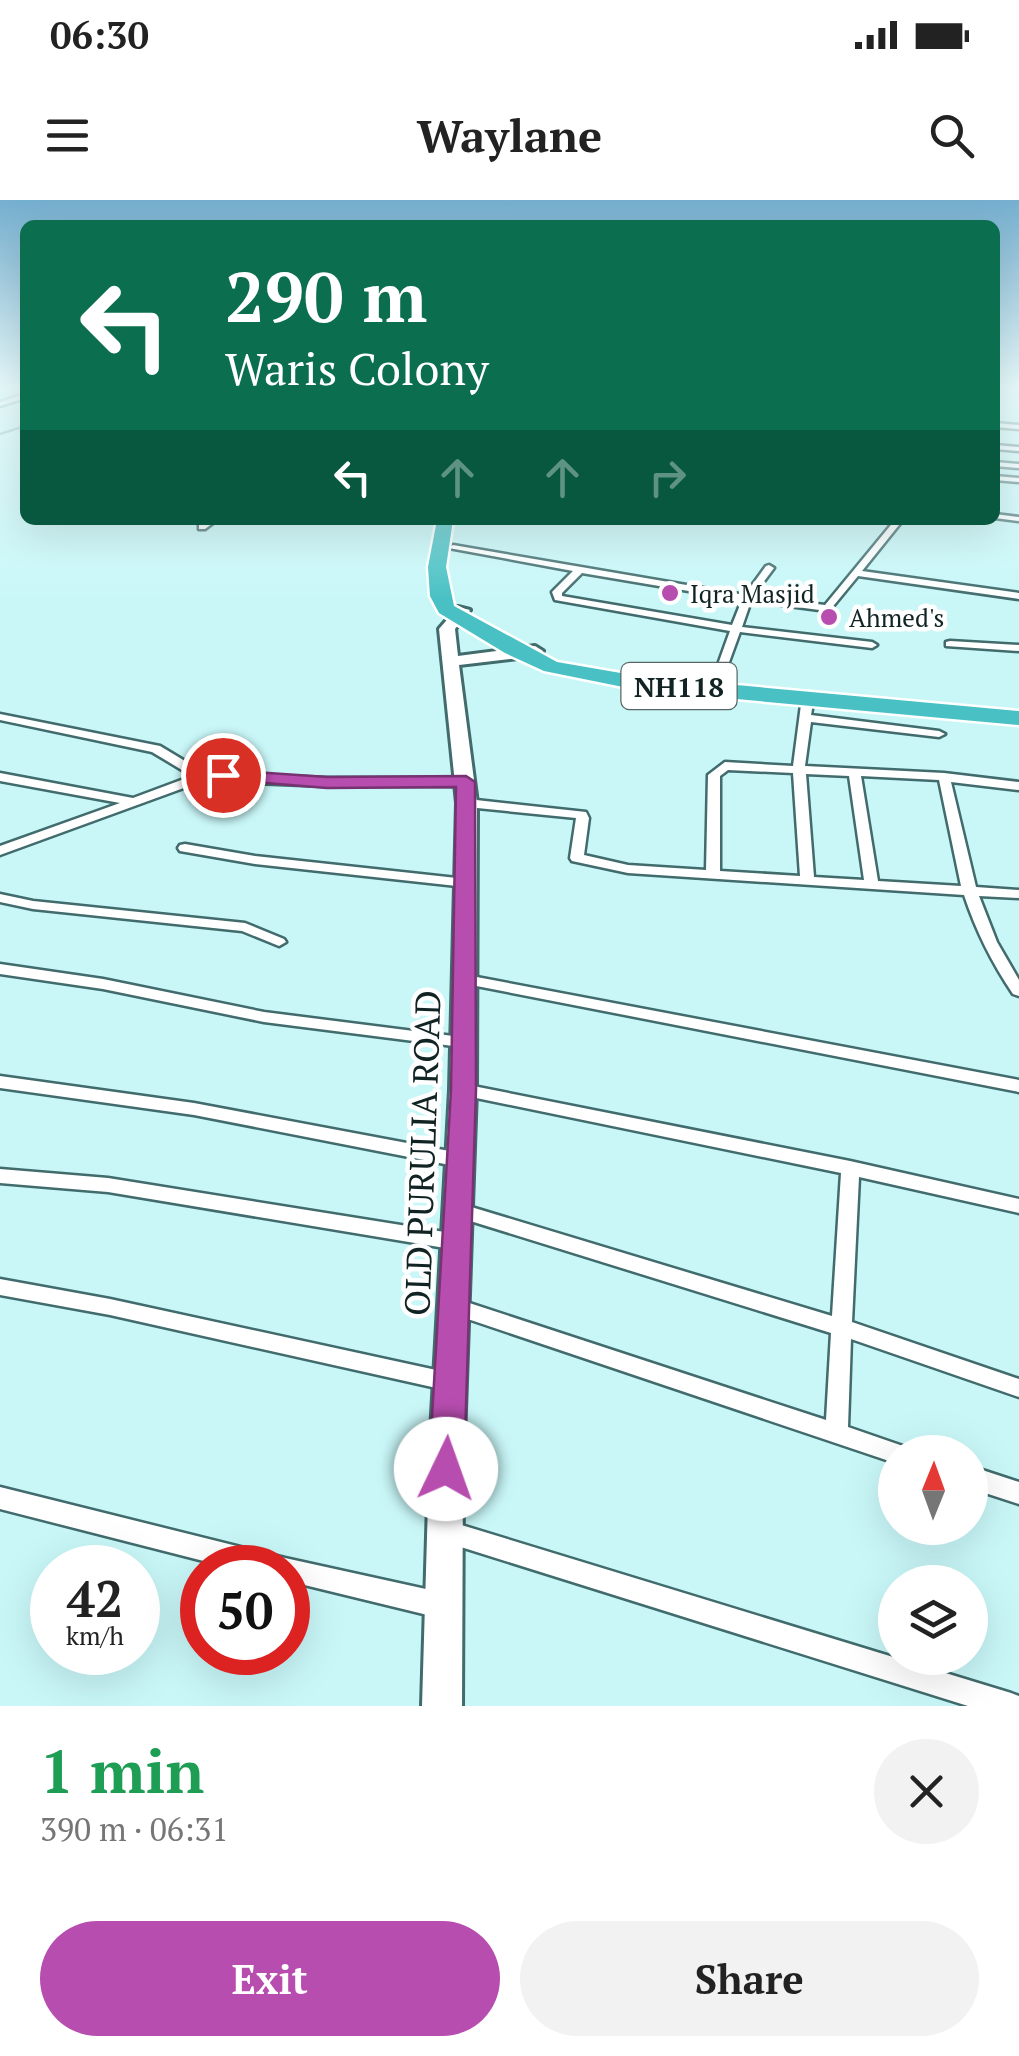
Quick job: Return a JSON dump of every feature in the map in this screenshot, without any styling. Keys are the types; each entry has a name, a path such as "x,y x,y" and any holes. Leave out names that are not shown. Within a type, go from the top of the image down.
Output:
{"highway":[{"path":"444,525 437,581 446,608 460,614"},
{"path":"456,525 450,592 460,614"},
{"name":"NH118","path":"460,614 528,653 573,673 806,708 1019,716"},
{"name":"NH118","path":"528,653 598,672 1019,716"}],"main road":[{"name":"OLD PURULIA ROAD","path":"442,1706 466,980 466,792 447,629 460,614"},
{"path":"452,661 528,653"}],"street":[{"path":"452,548 746,598 828,608 894,525"},
{"path":"716,684 746,598 769,568"},
{"path":"581,569 557,592 558,598 736,629 872,646"},
{"path":"855,574 1019,596"},
{"path":"950,644 1019,648"},
{"path":"808,880 799,767 806,708 939,734"},
{"path":"0,717 156,749 202,777"},
{"path":"713,876 714,775 718,768 799,767 1019,786"},
{"path":"854,771 871,882"},
{"path":"0,777 134,802"},
{"path":"0,850 202,777 327,782 466,792 580,815 584,818 576,855 580,860 628,869 1019,894"},
{"path":"944,777 966,890 1019,992"},
{"path":"185,848 255,860 466,883"},
{"path":"0,898 33,905 244,927 278,942"},
{"path":"0,969 103,984 264,1017 461,1042"},
{"path":"466,980 1019,1086"},
{"path":"0,1082 194,1109 460,1160"},
{"path":"464,1090 1019,1206"},
{"path":"836,1435 850,1168"},
{"path":"0,1176 108,1184 456,1242"},
{"path":"458,1210 844,1328 1019,1388"},
{"path":"0,1287 110,1307 450,1382"},
{"path":"454,1306 878,1449"},
{"path":"988,1484 1019,1493"},
{"path":"0,1498 188,1545"},
{"path":"445,1531 1011,1706"},
{"path":"310,1574 444,1606"}],"place":[{"name":"Iqra Masjid","path":"670,593"},
{"name":"Ahmed's","path":"829,617"}],"route":[{"path":"223,775 327,782 466,782 466,980 461,1042 464,1090 446,1469"}]}
